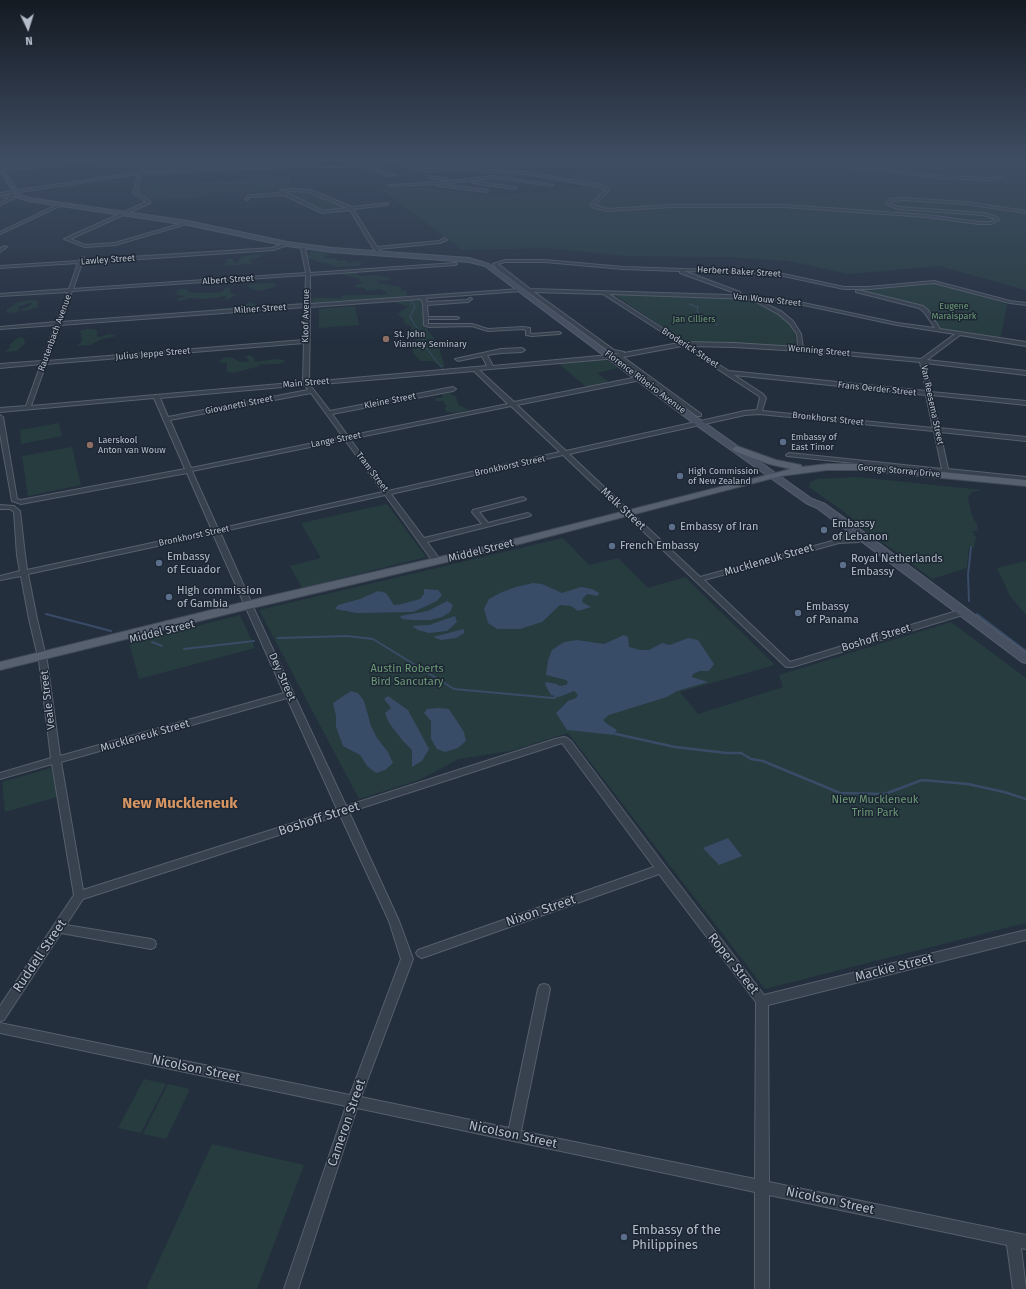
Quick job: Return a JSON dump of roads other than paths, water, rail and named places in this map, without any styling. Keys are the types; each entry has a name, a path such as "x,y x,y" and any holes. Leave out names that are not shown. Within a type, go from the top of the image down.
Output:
{"main road":[{"path":"168,221 286,245 377,252"},
{"path":"301,247 377,252"},
{"name":"Florence Ribeiro Avenue","path":"377,252 482,263 520,290 532,294 776,477 809,501 821,506 902,566 1026,668"},
{"path":"737,448 784,465 827,467"},
{"name":"George Storrar Drive","path":"776,477 827,467 884,468 1026,483"},
{"name":"George Storrar Drive","path":"776,477 848,473 1026,491"},
{"name":"Middel Street","path":"0,666 43,658 776,477"},
{"name":"Florence Ribeiro Avenue","path":"809,501 814,508 909,580 1026,659"},
{"path":"902,566 901,569 910,577 909,580"},
{"name":"Middel Street","path":"0,672 43,658"}],"street":[{"path":"0,233 27,221"},
{"path":"105,221 66,238 86,248 115,244 186,224"},
{"path":"358,221 377,252 440,242 444,239"},
{"path":"965,221 979,223 992,223 995,221"},
{"name":"Lawley Street","path":"0,267 82,260 273,249 286,245"},
{"path":"0,251 5,247"},
{"name":"Kloof Avenue","path":"301,247 308,274 306,306 306,383"},
{"name":"Rautenbach Avenue","path":"28,407 82,260"},
{"name":"Herbert Baker Street","path":"532,294 495,264 545,261 623,268 774,273 844,288 868,288 934,282 1010,302 1026,304"},
{"name":"Albert Street","path":"0,295 456,264"},
{"path":"674,270 747,297 780,313 792,322 800,334 801,350"},
{"path":"844,288 921,307 926,311 938,330"},
{"name":"Milner Street","path":"0,328 520,290"},
{"name":"Van Wouw Street","path":"532,294 604,292 747,297 790,301 893,323 1026,344"},
{"name":"Broderick Street","path":"604,292 762,396 759,412"},
{"path":"423,297 426,304 426,325 434,327 472,325 488,330 523,328 528,329 530,335 559,333"},
{"path":"426,304 468,301 470,299"},
{"path":"426,318 457,318"},
{"name":"Van Reesema Street","path":"945,470 922,360 959,334"},
{"name":"Julius Jeppe Street","path":"0,366 306,341"},
{"name":"Wenning Street","path":"614,354 639,352 684,344 734,345 922,360 966,367 1026,373"},
{"path":"458,359 501,351 522,350"},
{"path":"614,354 639,352"},
{"path":"484,354 491,368"},
{"name":"Main Street","path":"0,410 491,368 614,354"},
{"name":"Melk Street","path":"475,369 789,665"},
{"name":"Frans Oerder Street","path":"729,373 1026,403"},
{"name":"Lange Street","path":"2,449 14,500 26,502 643,378"},
{"name":"Tram Street","path":"306,383 388,492 437,561"},
{"name":"Kleine Street","path":"328,413 453,389"},
{"name":"Giovanetti Street","path":"166,419 312,391"},
{"name":"Dey Street","path":"156,396 190,470 249,607 394,922 407,959"},
{"name":"Bronkhorst Street","path":"0,578 564,454 699,419 759,412 1026,439"},
{"path":"0,417 2,449"},
{"name":"George Storrar Drive","path":"789,455 1026,479"},
{"path":"486,525 475,511 522,499"},
{"name":"Veale Street","path":"0,507 12,506 17,511 21,555 33,618 43,658 56,761 79,896"},
{"path":"422,541 528,515"},
{"name":"Muckleneuk Street","path":"700,580 852,538"},
{"name":"Boshoff Street","path":"789,665 959,613"},
{"name":"Muckleneuk Street","path":"0,776 289,694"},
{"name":"Boshoff Street","path":"79,896 558,740"},
{"name":"Roper Street","path":"558,740 564,740 568,743 661,869 762,1001 762,1289"},
{"name":"Nixon Street","path":"422,953 661,869"},
{"name":"Ruddell Street","path":"0,1016 60,928 79,896"},
{"path":"60,928 151,944"},
{"name":"Mackie Street","path":"762,1001 1026,935"},
{"name":"Cameron Street","path":"291,1289 354,1103 407,959"},
{"path":"514,1135 544,989"},
{"name":"Nicolson Street","path":"0,1028 354,1103 1019,1240"},
{"path":"1019,1240 1020,1289"}],"water":[{"path":"533,583 542,584 562,593 581,587 592,589 599,593 598,596 587,594 583,598 582,602 591,607 578,611 571,606 560,605 542,622 520,629 497,629 488,623 484,609 489,599 516,587"},
{"path":"424,589 438,590 442,595 437,601 413,612 357,613 335,609 338,605 360,599 378,591 386,593 394,605 402,604 420,599 424,594"},
{"path":"447,601 453,605 450,612 442,617 430,620 413,620 402,619 400,616 428,611"},
{"path":"455,616 457,622 447,631 429,633 418,630 412,626 429,625"},
{"path":"464,629 464,633 456,638 441,640 433,637"},
{"path":"624,635 628,637 629,647 640,650 649,650 662,643 670,645 688,638 698,640 714,664 709,671 700,671 693,674 692,677 708,682 677,691 667,697 609,715 603,720 617,730 614,735 567,730 556,713 568,701 576,698 578,695 574,691 559,697 551,695 548,690 545,684 546,682 557,684 559,686 566,685 568,682 566,680 546,675 548,660 552,650 564,642 577,640 604,644"},
{"path":"351,691 358,693 364,701 371,726 377,738 388,752 393,763 385,770 376,773 367,766 360,755 343,746 336,727 336,716 333,703"},
{"path":"388,696 408,710 429,749 422,761 412,767 412,750 389,723 385,713 391,708 384,699"},
{"path":"427,709 449,709 464,732 466,741 458,748 445,752 437,749 431,739 431,721 424,713"},
{"path":"728,838 742,856 719,865 703,848"}],"waterway":[{"path":"410,300 415,306 410,317 423,338 423,344 443,369"},
{"path":"689,304 698,307 697,311 699,314 713,320 717,325"},
{"path":"969,601 968,575 971,547"},
{"path":"46,614 111,631"},
{"path":"977,614 1026,651"},
{"path":"278,638 347,636 373,639 454,689 553,698 556,697"},
{"path":"184,649 254,641"},
{"path":"152,642 162,646"},
{"path":"616,734 675,747 727,753 741,753 751,759 763,761 840,793 885,794 922,780 968,784 1004,792 1026,799"}],"place":[{"name":"St. John Vianney Seminary","path":"386,339"},
{"name":"Embassy of East Timor","path":"783,442"},
{"name":"Laerskool Anton van Wouw","path":"90,445"},
{"name":"High Commission of New Zealand","path":"680,476"},
{"name":"Embassy of Iran","path":"672,527"},
{"name":"Embassy of Lebanon","path":"824,530"},
{"name":"French Embassy","path":"612,546"},
{"name":"Embassy of Ecuador","path":"159,563"},
{"name":"Royal Netherlands Embassy","path":"843,565"},
{"name":"High commission of Gambia","path":"169,597"},
{"name":"Embassy of Panama","path":"798,613"},
{"name":"Embassy of the Philippines","path":"624,1237"}],"district":[{"name":"New Muckleneuk","path":"180,804"}],"park label":[{"name":"Eugene Maraispark","path":"954,312"},
{"name":"Jan Cilliers","path":"694,319"},
{"name":"Austin Roberts Bird Sancutary","path":"407,675"},
{"name":"Niew Muckleneuk Trim Park","path":"875,806"}]}
